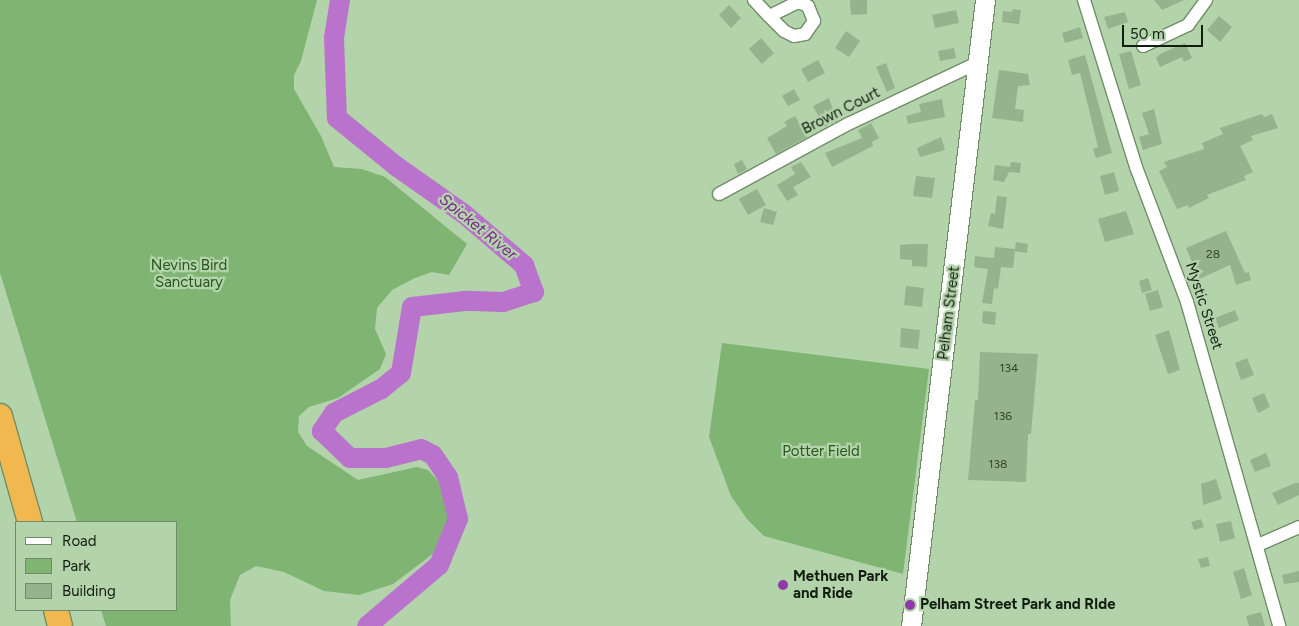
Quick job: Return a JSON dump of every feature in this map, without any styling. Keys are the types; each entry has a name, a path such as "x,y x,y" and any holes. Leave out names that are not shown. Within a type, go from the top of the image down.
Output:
{"highway":[{"path":"0,416 30,521"},
{"path":"56,611 60,626"}],"main road":[{"name":"Pelham Street","path":"911,626 985,0"}],"street":[{"path":"754,0 769,16"},
{"name":"Mystic Street","path":"1084,0 1136,167 1187,302 1258,545 1279,626"},
{"path":"1143,46 1188,25 1206,0"},
{"name":"Brown Court","path":"719,194 848,124 979,62"},
{"path":"1258,545 1299,527"}],"green space":[{"name":"Nevins Bird Sanctuary","path":"0,0 317,0 301,61 294,75 294,89 321,136 334,167 362,169 385,177 467,244 449,275 432,272 415,278 392,290 377,308 375,329 386,354 380,369 338,398 309,407 299,416 298,432 307,446 358,480 417,467 428,470 442,485 449,508 447,530 438,550 393,584 359,595 324,591 284,572 256,566 240,575 230,600 231,626 106,626 101,611 178,611 178,521 77,521 0,273"},
{"name":"Potter Field","path":"722,343 929,369 903,574 764,536 747,519 731,496 709,437"}],"building":[{"path":"850,0 867,0 867,14 851,15"},
{"path":"1154,0 1184,0 1162,10"},
{"path":"729,5 741,18 731,28 719,15"},
{"path":"1013,9 1021,10 1019,24 1002,22 1003,11 1012,12"},
{"path":"956,10 959,23 935,28 932,15"},
{"path":"1125,12 1128,22 1108,29 1104,17"},
{"path":"1219,16 1232,27 1220,42 1207,30"},
{"path":"1080,27 1083,38 1065,43 1062,33"},
{"path":"846,31 860,41 849,57 835,48"},
{"path":"761,38 774,53 762,64 749,49"},
{"path":"1185,43 1192,58 1184,62 1182,57 1160,67 1156,58 1160,54"},
{"path":"954,48 956,58 940,61 938,51"},
{"path":"1131,51 1141,85 1129,89 1119,54"},
{"path":"1085,55 1112,153 1096,158 1093,149 1098,147 1080,73 1072,75 1068,60"},
{"path":"818,60 825,73 808,82 801,69"},
{"path":"886,63 895,88 887,92 876,67"},
{"path":"999,70 1028,74 1030,85 1018,86 1015,109 1024,110 1023,122 992,118"},
{"path":"794,89 800,100 788,106 782,96"},
{"path":"829,98 837,121 824,127 813,106"},
{"path":"942,99 945,117 908,124 906,116 921,112 919,104"},
{"path":"1154,109 1162,144 1143,150 1139,137 1149,134 1142,113"},
{"path":"1262,114 1264,117 1272,114 1278,128 1251,136 1253,140 1240,146 1253,172 1244,176 1246,180 1207,195 1209,198 1189,208 1188,205 1177,209 1159,171 1167,167 1164,162 1204,149 1202,143 1223,134 1220,128"},
{"path":"795,116 807,137 776,154 767,138 787,126 784,122"},
{"path":"871,123 879,138 872,142 873,146 832,167 825,153 862,138 858,130"},
{"path":"941,137 945,150 920,157 917,148"},
{"path":"742,160 747,169 738,174 734,164"},
{"path":"801,162 811,177 793,187 798,195 787,201 777,185 795,174 791,167"},
{"path":"1011,162 1021,163 1020,173 1009,172 1004,182 993,180 995,165 1010,167"},
{"path":"1114,172 1119,191 1105,195 1100,176"},
{"path":"916,176 935,178 932,198 913,196"},
{"path":"757,189 766,205 748,215 739,199"},
{"path":"997,196 1007,197 1003,229 988,226 991,213 995,214"},
{"path":"764,208 777,212 773,225 760,222"},
{"path":"1126,211 1134,234 1105,242 1098,219"},
{"path":"1226,231 1245,273 1249,272 1251,280 1236,285 1230,265 1199,279 1186,248"},
{"path":"1016,242 1028,244 1027,253 1015,251 1013,268 1001,267 998,289 994,288 992,304 982,303 988,269 974,267 975,256 994,258 995,247 1015,249"},
{"path":"928,244 927,267 912,266 912,260 900,259 900,245"},
{"path":"1148,278 1152,290 1142,293 1139,281"},
{"path":"906,286 924,288 922,307 904,305"},
{"path":"1158,290 1163,307 1150,311 1145,294"},
{"path":"1235,310 1239,320 1219,328 1215,318"},
{"path":"983,311 996,312 995,325 982,323"},
{"path":"901,328 920,330 918,349 900,347"},
{"path":"1169,330 1180,370 1168,374 1155,335"},
{"path":"980,352 1038,354 1031,434 1028,434 1026,482 968,480 975,400 978,400"},
{"path":"1247,358 1254,375 1241,380 1235,363"},
{"path":"1264,393 1270,407 1258,413 1252,398"},
{"path":"1266,453 1271,466 1255,472 1250,460"},
{"path":"1216,479 1222,499 1203,505 1201,484"},
{"path":"1299,483 1299,495 1278,505 1272,493"},
{"path":"1201,519 1204,527 1194,530 1191,522"},
{"path":"1231,521 1235,538 1220,542 1216,524"},
{"path":"1208,557 1210,566 1201,568 1198,559"},
{"path":"1244,568 1252,595 1241,599 1233,572"},
{"path":"1299,571 1299,582 1284,584 1282,575"},
{"path":"1261,612 1265,626 1249,626 1246,616"}],"waterway":[{"name":"Spicket River","path":"340,0 334,38 337,118 396,166 464,214 524,265 534,292 503,302 465,301 412,307 401,373 381,389 334,413 322,431 350,458 386,458 421,449 433,455 448,477 458,519 439,565 367,626"}],"place":[{"name":"Methuen Park and Ride","path":"783,585"},
{"name":"Pelham Street Park and RIde","path":"910,605"}]}
